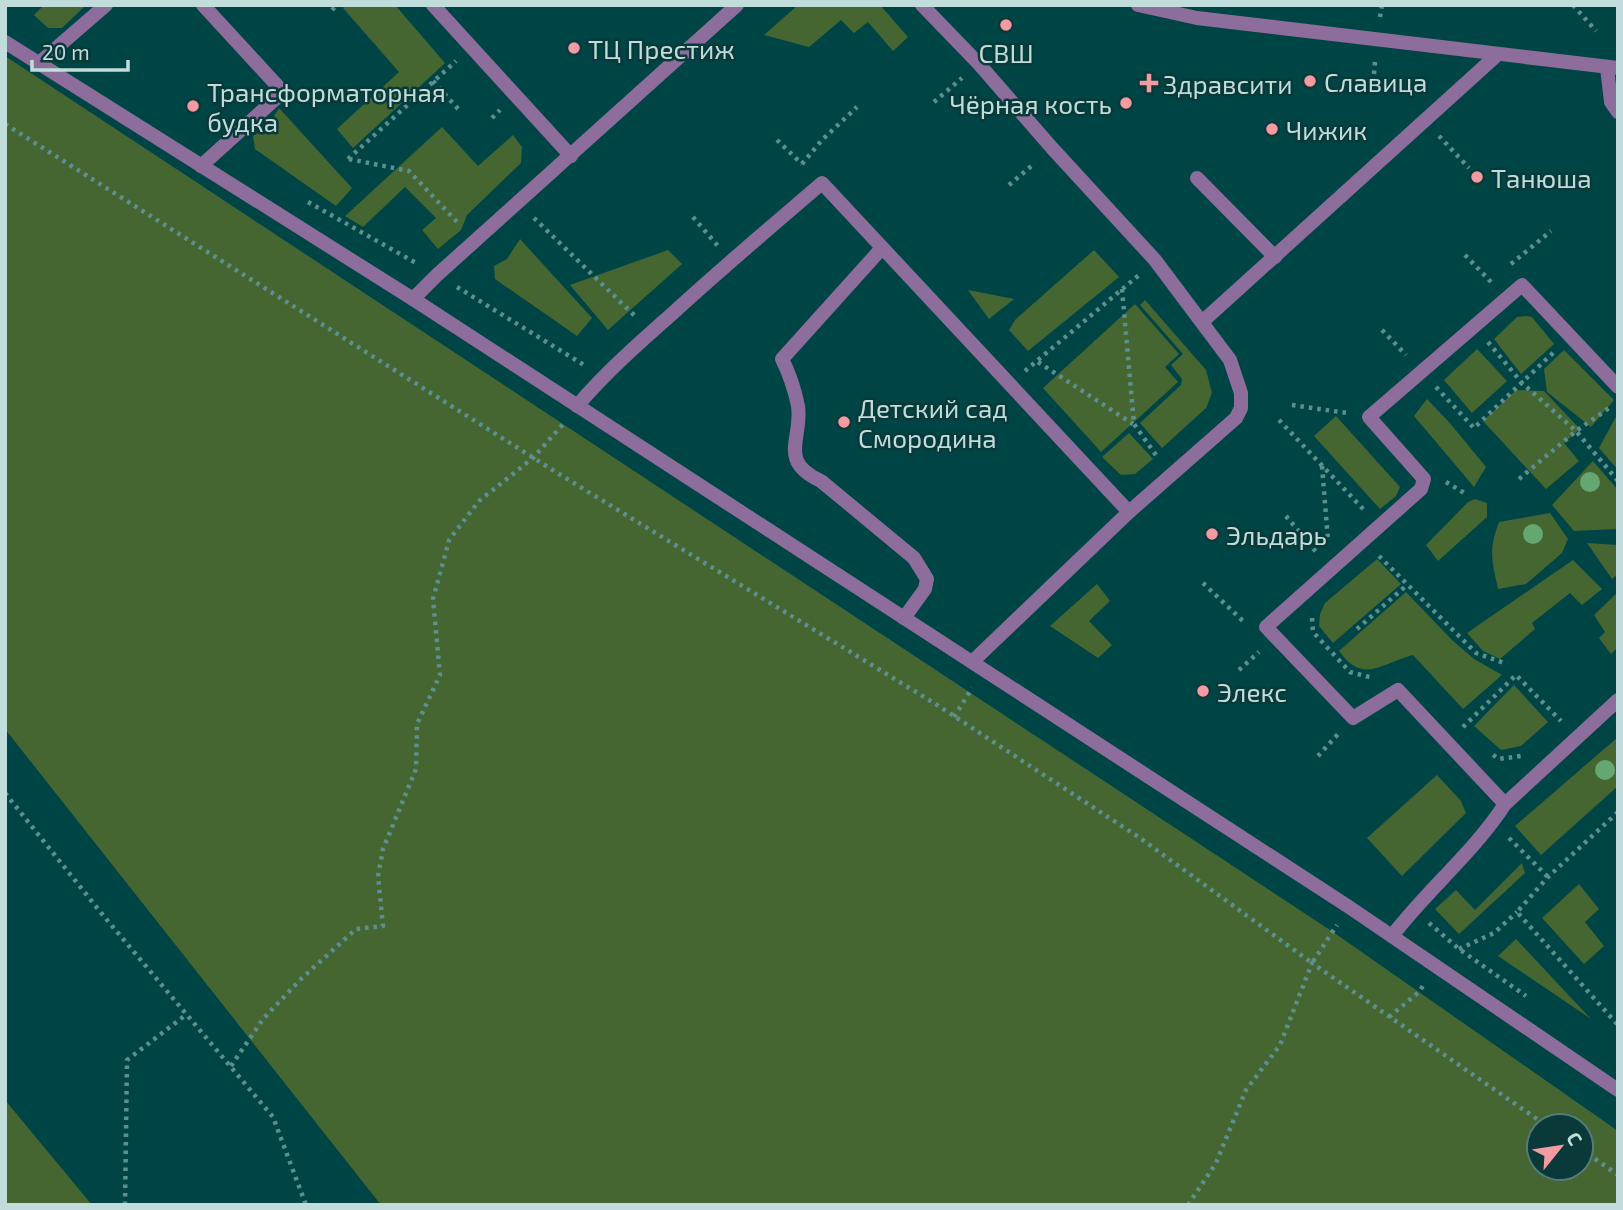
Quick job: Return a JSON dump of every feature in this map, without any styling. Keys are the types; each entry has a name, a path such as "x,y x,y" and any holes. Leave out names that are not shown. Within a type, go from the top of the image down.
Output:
{"street":[{"path":"39,63 106,5"},
{"path":"201,166 283,92 203,5"},
{"path":"433,5 571,156"},
{"path":"413,299 737,5"},
{"path":"922,5 979,64 1052,149 1155,260 1230,360 1241,393 1241,408 1236,418 1129,512 972,662"},
{"path":"1138,5 1197,18 1612,68 1611,102 1618,113"},
{"path":"1185,5 1197,18"},
{"path":"5,42 413,299 972,662 1349,907 1618,1090"},
{"path":"1202,322 1497,55"},
{"path":"1197,178 1275,257"},
{"path":"577,406 602,377 651,332 822,183 1129,512"},
{"path":"882,248 782,359 788,370 798,406 793,445 797,461 810,476 821,481 914,558 928,579 925,589 904,618"},
{"path":"1505,803 1398,690 1353,718 1266,627 1421,489 1424,478 1369,417 1522,285 1618,387"},
{"path":"1392,936 1413,908 1493,823 1505,803 1618,701"}],"path":[{"path":"332,10 337,5"},
{"path":"1380,18 1382,5"},
{"path":"1573,5 1596,32"},
{"path":"472,46 348,159 409,171 476,241"},
{"path":"1374,74 1375,60"},
{"path":"934,102 979,64"},
{"path":"433,81 460,111"},
{"path":"802,164 822,140 857,107"},
{"path":"1425,121 1469,168"},
{"path":"5,124 533,458 954,716 1140,838 1312,963 1527,1112"},
{"path":"777,140 822,183"},
{"path":"1009,185 1052,149"},
{"path":"518,203 651,332"},
{"path":"694,217 731,260"},
{"path":"1522,285 1507,267 1551,231"},
{"path":"1465,255 1506,298"},
{"path":"1011,386 1155,260"},
{"path":"437,275 602,377"},
{"path":"1122,289 1134,425"},
{"path":"1474,326 1522,383 1576,431 1618,481"},
{"path":"1382,330 1474,428 1570,336"},
{"path":"1038,362 1134,425 1171,475"},
{"path":"1519,479 1576,431 1618,402"},
{"path":"1292,405 1369,417"},
{"path":"231,1066 263,1019 301,979 356,929 383,926 378,876 383,849 416,769 417,724 440,675 433,599 449,540 478,501 533,458 577,406"},
{"path":"1279,420 1379,527"},
{"path":"1322,466 1331,569"},
{"path":"1440,491 1449,482 1441,473"},
{"path":"1286,516 1331,569"},
{"path":"1365,539 1476,653 1507,664"},
{"path":"1203,583 1242,623 1266,627"},
{"path":"1357,629 1407,584"},
{"path":"1311,615 1313,632 1350,673 1368,678 1383,677"},
{"path":"954,716 985,671"},
{"path":"1447,742 1516,675 1575,738"},
{"path":"1552,727 1560,719"},
{"path":"1464,725 1473,734"},
{"path":"1490,752 1499,759 1518,758 1529,750"},
{"path":"5,793 102,915 273,1117 306,1205"},
{"path":"1459,949 1494,933 1548,877 1618,812"},
{"path":"1493,823 1548,877"},
{"path":"1188,1205 1216,1163 1246,1090 1280,1045 1312,963 1349,907"},
{"path":"1413,908 1459,949 1527,997"},
{"path":"1517,912 1618,1025"},
{"path":"125,1205 127,1060 187,1014"},
{"path":"1595,1159 1618,1175"}],"green space":[{"path":"44,5 86,5 62,28 48,28 34,15"},
{"path":"346,5 395,5 445,63 353,148 337,129 399,72 343,8"},
{"path":"798,5 880,5 908,37 893,51 868,22 854,33 841,20 809,47 764,35"},
{"path":"5,56 1333,932 1591,1112 1525,1112 1525,1182 1595,1182 1595,1115 1618,1131 1618,1205 381,1205 5,729"},
{"path":"279,108 352,188 336,206 255,149 253,136 267,128"},
{"path":"442,127 478,166 513,135 522,147 521,163 467,215 461,230 438,249 422,230 436,218 405,187 363,227 345,216"},
{"path":"520,239 592,318 577,336 495,279 494,266 507,259"},
{"path":"668,250 682,264 608,330 570,285"},
{"path":"1094,250 1119,277 1028,351 1009,330 1015,320"},
{"path":"968,290 1014,299 989,319"},
{"path":"1145,300 1206,370 1212,393 1206,408 1162,448 1140,423 1181,385 1182,379 1171,365 1183,354 1140,305"},
{"path":"1135,304 1179,354 1165,367 1178,382 1101,452 1043,388"},
{"path":"1517,317 1532,317 1554,344 1521,374 1494,339"},
{"path":"1477,349 1507,381 1472,413 1444,380"},
{"path":"1564,350 1614,400 1591,427 1547,392 1544,369"},
{"path":"1516,390 1544,391 1580,429 1564,443 1579,461 1546,489 1483,421"},
{"path":"1427,399 1486,467 1474,487 1414,416"},
{"path":"1618,413 1618,470 1599,448"},
{"path":"1336,416 1400,487 1396,496 1380,509 1314,436"},
{"path":"1129,433 1153,459 1135,474 1121,475 1102,457"},
{"path":"1593,461 1618,490 1618,529 1574,531 1552,505"},
{"path":"1475,499 1487,503 1487,517 1438,561 1426,545 1468,502"},
{"path":"1550,513 1568,539 1562,553 1526,584 1498,589 1492,555 1499,522"},
{"path":"1587,543 1618,545 1618,574 1612,579"},
{"path":"1377,559 1401,584 1333,643 1319,626 1325,603"},
{"path":"1573,560 1602,589 1582,605 1570,593 1532,623 1535,629 1500,659 1483,651 1467,633"},
{"path":"1097,584 1110,601 1089,621 1112,645 1098,658 1050,626"},
{"path":"1406,592 1452,640 1474,659 1502,675 1463,709 1413,655 1373,669 1365,669 1356,667 1339,651"},
{"path":"1618,592 1618,647 1611,654 1599,638 1605,632 1594,615"},
{"path":"1514,685 1548,722 1521,746 1501,750 1474,726"},
{"path":"1618,737 1618,786 1541,855 1515,826"},
{"path":"1437,775 1461,801 1466,813 1402,876 1367,838"},
{"path":"1522,863 1525,873 1459,934 1435,909 1456,890 1475,910"},
{"path":"1579,884 1599,909 1585,922 1604,946 1584,964 1542,918"},
{"path":"1516,939 1591,1019 1498,956"},
{"path":"5,1100 92,1205 5,1205"}],"place":[{"name":"СВШ","path":"1006,25"},
{"name":"ТЦ Престиж","path":"574,48"},
{"name":"Славица","path":"1310,81"},
{"name":"Здравсити","path":"1149,83"},
{"name":"Чёрная кость","path":"1126,103"},
{"name":"Трансформаторная будка","path":"193,106"},
{"name":"Чижик","path":"1272,129"},
{"name":"Танюша","path":"1477,177"},
{"name":"Детский сад Смородина","path":"844,422"},
{"name":"Эльдарь","path":"1212,534"},
{"name":"Элекс","path":"1203,691"}]}
